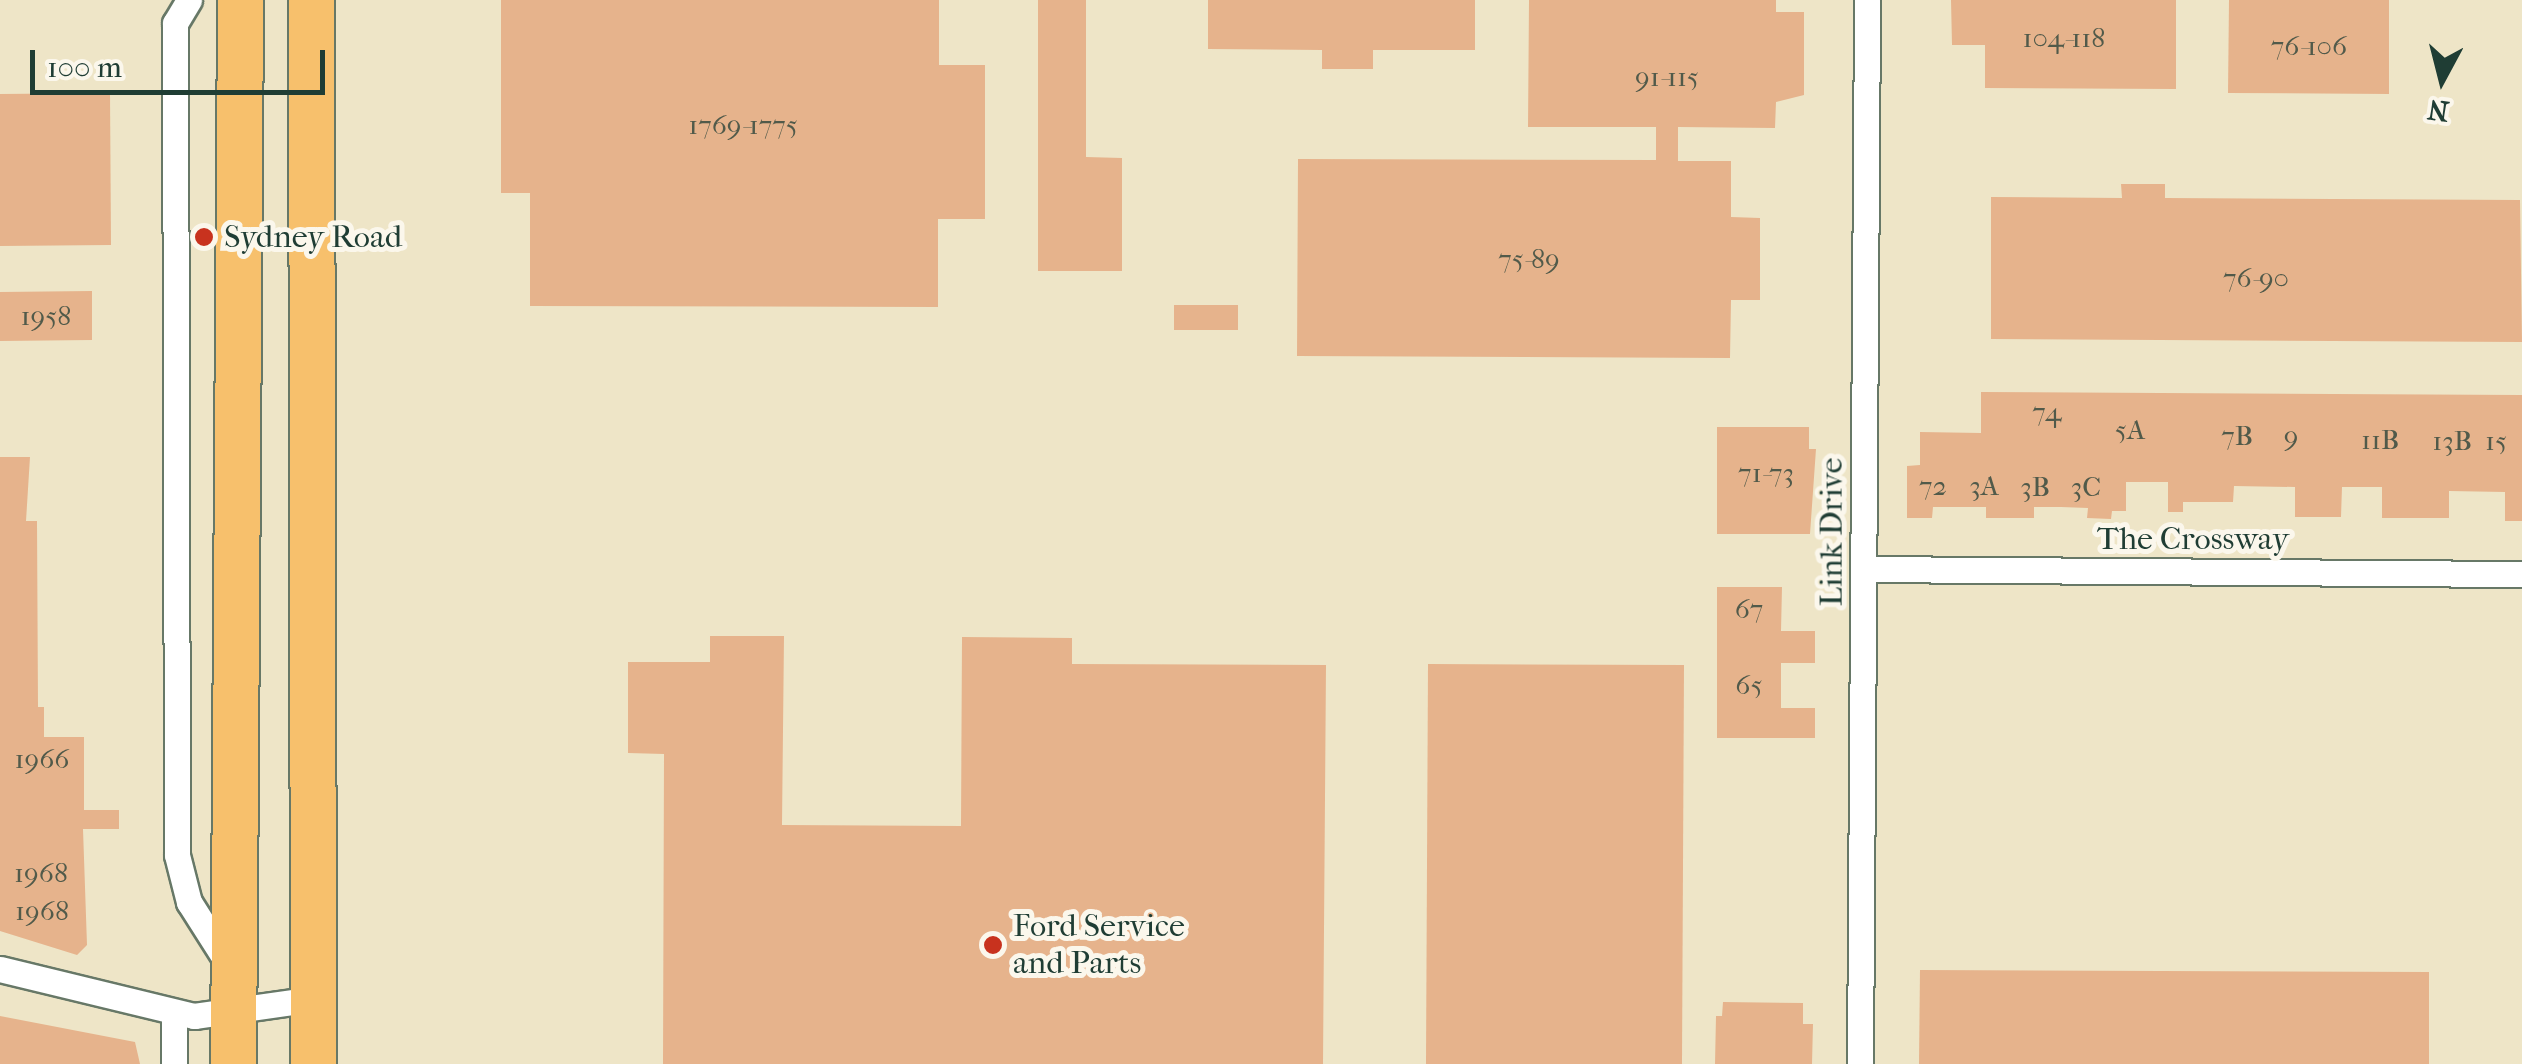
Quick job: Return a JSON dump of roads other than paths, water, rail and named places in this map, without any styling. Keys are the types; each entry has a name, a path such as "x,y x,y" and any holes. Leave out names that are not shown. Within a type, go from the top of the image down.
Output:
{"highway":[{"path":"233,1064 240,0"},
{"path":"311,0 313,1064"}],"street":[{"path":"189,0 175,11 177,855 189,902 232,991"},
{"name":"Link Drive","path":"1860,1064 1867,0"},
{"name":"The Crossway","path":"1864,568 2522,574"},
{"path":"0,969 174,1013 232,991 314,999"},
{"path":"174,1013 174,1064"}],"place":[{"name":"Sydney Road","path":"204,237"},
{"name":"Ford Service and Parts","path":"993,945"}]}
